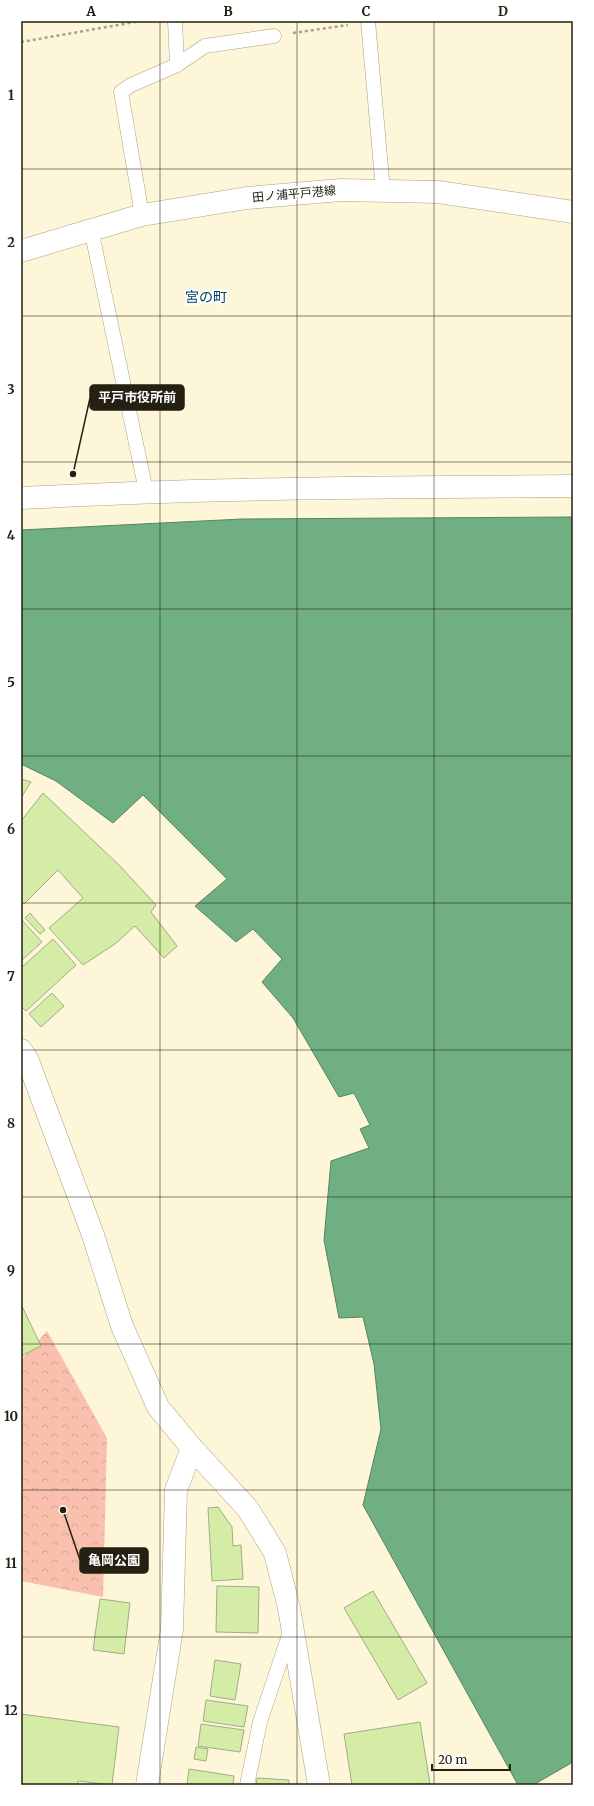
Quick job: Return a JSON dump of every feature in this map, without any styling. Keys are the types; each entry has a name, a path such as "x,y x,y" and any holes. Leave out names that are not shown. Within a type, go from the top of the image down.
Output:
{"street":[{"name":"田ノ浦平戸港線","path":"21,251 142,215 247,198 341,190 438,192 573,212"},
{"path":"21,498 146,491 398,486 573,486"},
{"path":"21,1050 28,1061 90,1228 122,1326 158,1407 192,1448 248,1509 275,1553 292,1628 319,1785"},
{"path":"147,1785 172,1629 176,1490 192,1448"}],"lane":[{"path":"175,21 177,65"},
{"path":"368,21 383,191"},
{"path":"142,215 121,92 131,85 177,65 205,46 274,36"},
{"path":"91,229 146,491"},
{"path":"247,1785 260,1722 292,1628"}],"path":[{"path":"21,42 142,21"},
{"path":"274,36 368,21"}],"green space":[{"path":"47,1331 107,1438 103,1597 21,1581 21,1360"}],"shaded area":[{"path":"573,517 573,1762 533,1785 518,1785 363,1505 381,1429 374,1364 363,1317 339,1318 324,1240 331,1161 369,1148 360,1129 370,1125 354,1093 339,1097 293,1018 262,982 282,959 253,929 236,942 195,906 227,879 143,795 113,823 56,781 21,764 21,530 242,519"}],"building":[{"path":"21,779 31,782 21,798"},
{"path":"43,793 119,865 156,905 151,912 177,946 164,958 135,926 115,944 83,965 49,928 83,898 58,870 24,904 21,902 21,821"},
{"path":"30,913 45,930 40,934 25,918"},
{"path":"21,919 42,942 21,961"},
{"path":"53,939 76,965 26,1011 21,1006 21,968"},
{"path":"52,993 64,1006 41,1027 29,1014"},
{"path":"21,1304 41,1346 21,1356"},
{"path":"218,1507 232,1527 233,1546 241,1545 243,1579 212,1581 208,1508"},
{"path":"217,1586 259,1587 258,1633 216,1632"},
{"path":"373,1591 427,1683 398,1700 344,1608"},
{"path":"100,1599 130,1603 124,1654 93,1650"},
{"path":"215,1660 241,1664 235,1700 210,1696"},
{"path":"206,1700 248,1706 244,1727 203,1721"},
{"path":"21,1714 119,1727 112,1785 78,1781 78,1785 21,1785"},
{"path":"420,1722 430,1784 352,1785 344,1734"},
{"path":"201,1724 244,1730 240,1752 198,1746"},
{"path":"196,1747 208,1749 206,1761 194,1759"},
{"path":"189,1769 234,1776 233,1785 187,1785"},
{"path":"257,1778 289,1780 289,1785 256,1785"}],"place":[{"name":"平戸市役所前","path":"73,474"},
{"name":"亀岡公園","path":"63,1510"}],"district":[{"name":"宮の町","path":"206,297"}]}
